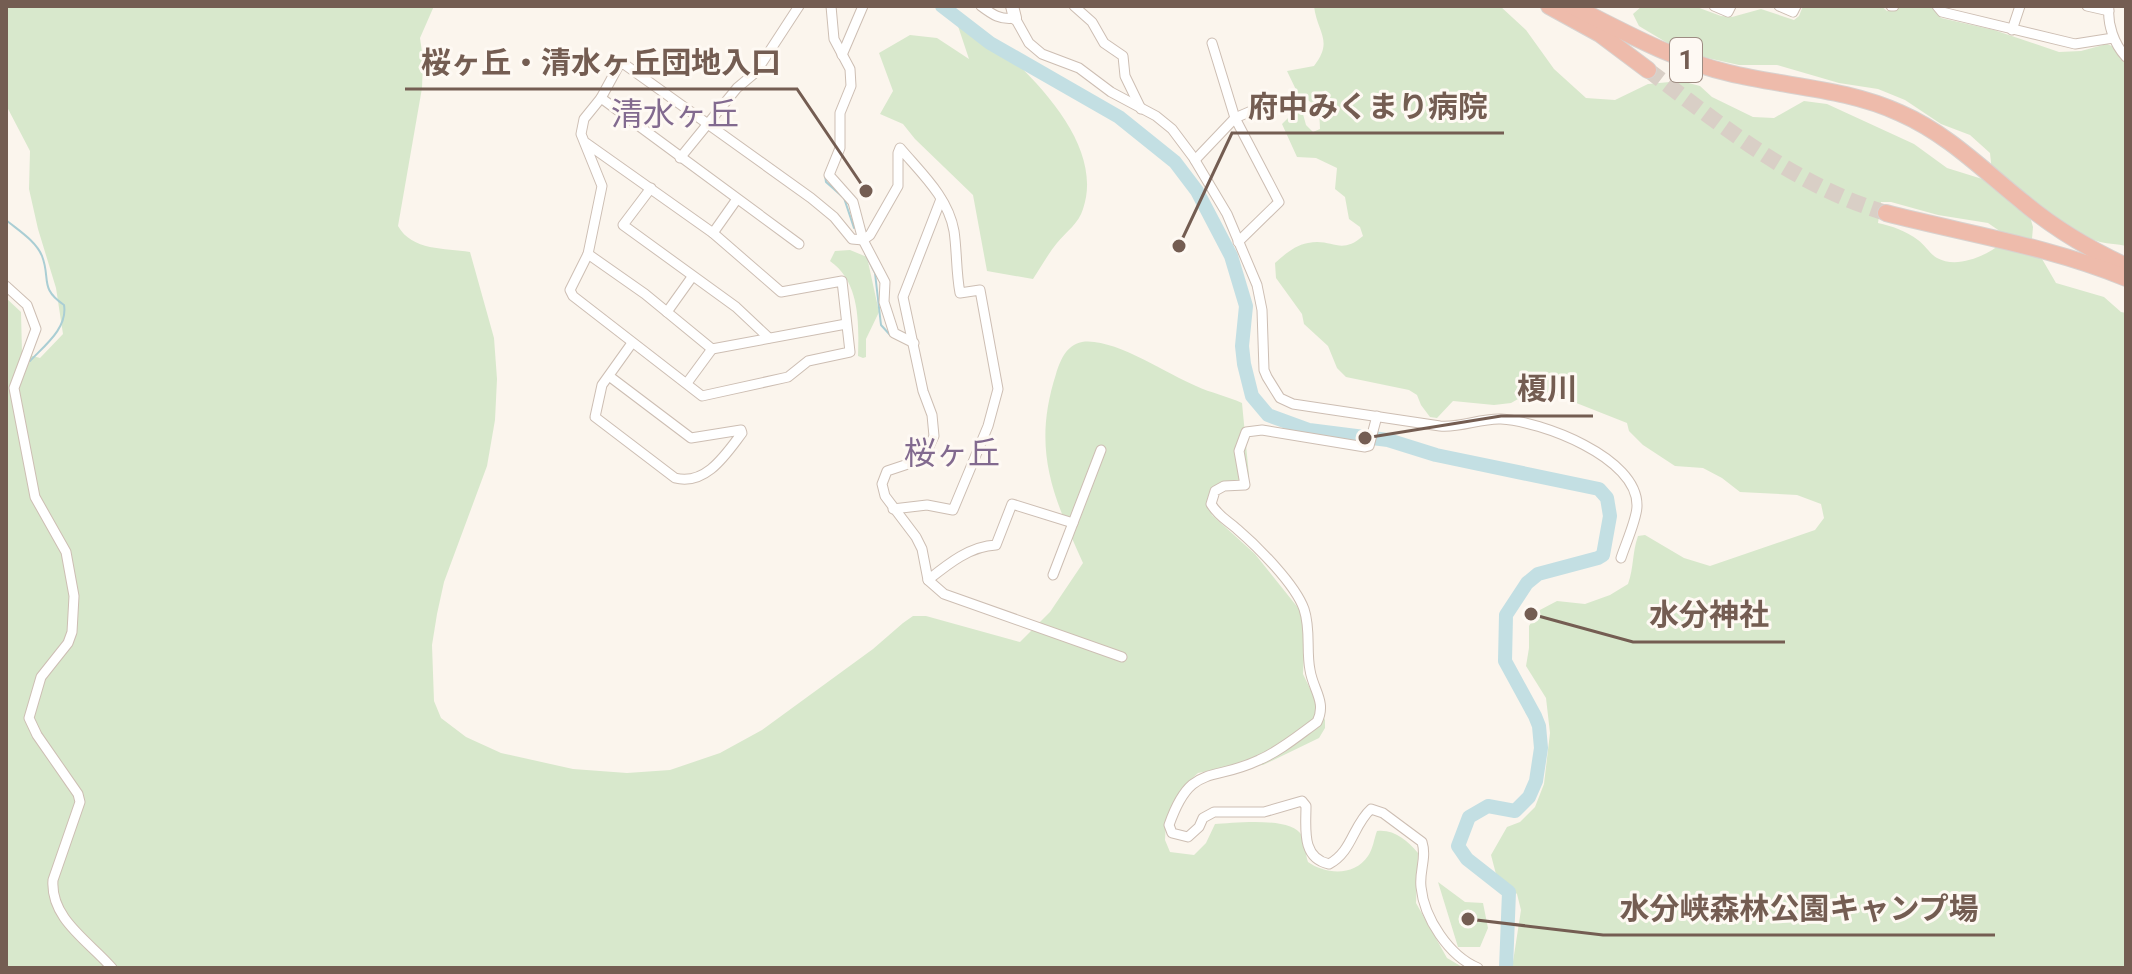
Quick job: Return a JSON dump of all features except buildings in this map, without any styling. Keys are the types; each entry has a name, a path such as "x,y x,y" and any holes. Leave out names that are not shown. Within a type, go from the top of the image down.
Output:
{"highway":[{"name":"1","path":"1549,6 1600,34 1648,70"},
{"name":"1","path":"1572,6 1696,64 1732,74 1837,93 1904,114 1934,131 2065,233 2126,266"},
{"path":"1886,213 2056,252 2126,278"}],"street":[{"path":"680,158 737,88 756,72 799,6"},
{"path":"831,6 834,39 850,69 851,86 840,113 840,148 829,175 853,202 863,240 885,282 884,302 894,333 914,343"},
{"path":"842,55 863,6"},
{"path":"981,6 1004,19 1014,12 1029,43 1042,54 1079,68 1111,92 1156,116 1172,129 1195,160 1227,214 1257,285 1262,310 1264,370 1280,398 1293,404 1440,426 1496,419 1518,420 1552,431 1611,461 1627,477 1638,506 1621,558"},
{"path":"1074,6 1092,22 1104,43 1123,56 1125,76 1141,109"},
{"path":"1714,6 1728,12 1731,6"},
{"path":"1779,6 1793,12 1796,6"},
{"path":"1937,6 1942,12 2075,44 2113,38"},
{"path":"2012,30 2020,6"},
{"path":"2087,6 2109,9 2113,38 2126,57"},
{"path":"1212,43 1235,118 1279,202 1238,242"},
{"path":"586,143 586,150 602,186 588,254 570,290 573,296 702,396 788,377 808,361 850,352 842,281 781,292 713,233 586,143 581,134 584,119 601,98 619,65 624,64 656,85 834,217 852,239 863,240 870,235 898,186 900,148 948,211 954,231 960,293 980,290 998,389 988,426 953,510 927,505 893,509"},
{"path":"601,98 799,244"},
{"path":"1195,160 1235,118 1256,109"},
{"path":"651,188 623,225 736,307 769,338"},
{"path":"713,233 737,199"},
{"path":"941,199 903,297 935,431 926,453 917,461 887,471 882,484 885,496 916,537 922,549 928,580 944,594 1122,657"},
{"path":"588,254 712,349"},
{"path":"667,312 692,277"},
{"path":"6,286 27,305 36,329 14,388 35,497 66,552 74,596 72,632 68,643 41,677 29,718 37,735 78,794 80,802 53,880 52,894 67,921 112,968"},
{"path":"687,383 712,349 846,324"},
{"path":"609,376 691,438 741,430 742,433 720,463 694,479 675,478 595,417 602,385 632,343"},
{"path":"1377,416 1369,446 1365,447 1262,430 1246,432 1239,451 1245,485 1224,486 1215,491 1211,504 1219,518 1236,528 1294,590 1304,607 1309,627 1308,664 1322,704 1317,722 1262,759 1198,779 1186,790 1169,825 1172,833 1188,837 1199,827 1203,818 1214,812 1264,812 1302,801 1306,806 1307,846 1313,856 1329,864 1339,859 1352,841 1362,817 1371,809 1383,813 1422,842 1425,849 1421,888 1424,904 1438,932 1452,950 1476,967"},
{"path":"1053,575 1101,450"},
{"path":"928,580 952,561 983,545 996,545 1012,504 1073,523"}],"green space":[{"path":"6,6 434,6 420,38 422,88 398,226 420,244 470,252 494,338 497,379 495,420 487,466 444,582 432,645 434,701 441,718 466,737 501,753 573,769 627,773 670,770 720,753 762,730 913,616 926,616 1020,642 1050,612 1083,563 1062,515 1049,471 1046,425 1056,374 1064,354 1072,346 1082,342 1109,345 1196,386 1242,403 1249,476 1243,489 1211,490 1208,503 1212,515 1255,554 1299,609 1305,629 1303,674 1325,720 1325,728 1319,738 1263,765 1198,773 1186,784 1166,821 1165,840 1170,852 1194,855 1206,843 1215,824 1276,823 1296,830 1302,836 1308,862 1323,869 1339,871 1362,863 1370,853 1377,831 1395,834 1418,853 1416,903 1447,958 1464,968 6,968 6,298 21,312 22,353 40,358 63,334 56,288 29,189 30,151 6,105"},
{"path":"1314,6 1500,6 1526,30 1554,69 1586,98 1615,100 1648,84 1681,81 1700,86 1712,97 1753,117 1774,118 1804,101 1827,104 1914,144 1947,168 1992,182 2029,213 2033,227 2032,239 2004,234 1988,223 1938,215 1891,202 1881,202 1878,223 1909,234 1934,256 1945,261 1971,260 2002,243 2038,252 2056,283 2104,297 2126,313 2126,968 1512,968 1521,910 1517,894 1497,878 1491,855 1507,827 1520,822 1535,807 1544,784 1550,733 1546,698 1526,666 1529,626 1538,611 1557,601 1585,604 1628,584 1638,536 1645,535 1684,558 1710,566 1815,530 1824,518 1821,504 1797,495 1740,492 1703,468 1675,466 1643,445 1629,431 1627,423 1551,393 1534,390 1511,403 1494,405 1453,401 1437,418 1430,417 1417,395 1409,390 1346,377 1337,368 1328,346 1304,324 1302,314 1276,278 1275,263 1303,244 1317,242 1342,246 1363,236 1360,227 1349,219 1345,197 1335,189 1337,168 1316,158 1297,157 1282,124 1294,112 1303,114 1306,125 1313,132 1320,129 1316,108 1299,96 1287,71 1314,66 1320,57 1324,43"},
{"path":"1642,6 1694,6 1732,17 1761,9 1794,20 1803,6 1881,6 1887,11 1902,6 1932,6 1941,18 1994,30 2059,52 2081,51 2107,44 2112,46 2126,65 2126,246 2086,237 2058,221 1992,172 1990,153 1970,135 1941,124 1905,100 1878,89 1839,83 1777,65 1739,65 1703,57 1669,44 1639,26 1633,14"},
{"path":"952,8 998,46 1047,95 1067,123 1081,151 1087,180 1083,209 1079,219 1054,247 1033,279 987,271 973,195 903,124 880,114 893,91 879,53 910,35 937,38 969,59"},
{"path":"850,250 867,257 879,312 866,339 866,357 863,358 858,356 856,304 852,292 840,270 830,261 835,251"},
{"path":"1438,882 1465,902 1483,903 1488,928 1480,947 1458,947"}],"waterway":[{"path":"942,6 990,43 1119,117 1175,162 1197,191 1231,256 1246,306 1242,346 1244,364 1252,396 1268,415 1309,430 1388,440 1436,455 1599,489 1607,498 1610,516 1603,555 1538,574 1527,583 1506,615 1505,661 1539,726 1541,748 1536,781 1529,797 1515,811 1488,806 1469,817 1458,846 1467,859 1509,892 1506,968"},
{"path":"825,175 826,182 844,198 854,228"},
{"path":"6,220 36,245 45,264 48,288 64,305 59,329 30,361"},
{"path":"865,253 875,273 881,325 891,336"}],"tunnel":[{"path":"1648,70 1732,133 1791,171 1821,187 1886,213"}],"place":[{"name":"桜ヶ丘・清水ヶ丘団地入口","path":"866,191"},
{"name":"府中みくまり病院","path":"1179,246"},
{"name":"榎川","path":"1365,438"},
{"name":"水分神社","path":"1531,614"},
{"name":"水分峡森林公園キャンプ場","path":"1468,919"}],"district":[{"name":"清水ヶ丘","path":"675,114"},
{"name":"桜ヶ丘","path":"952,453"}]}
